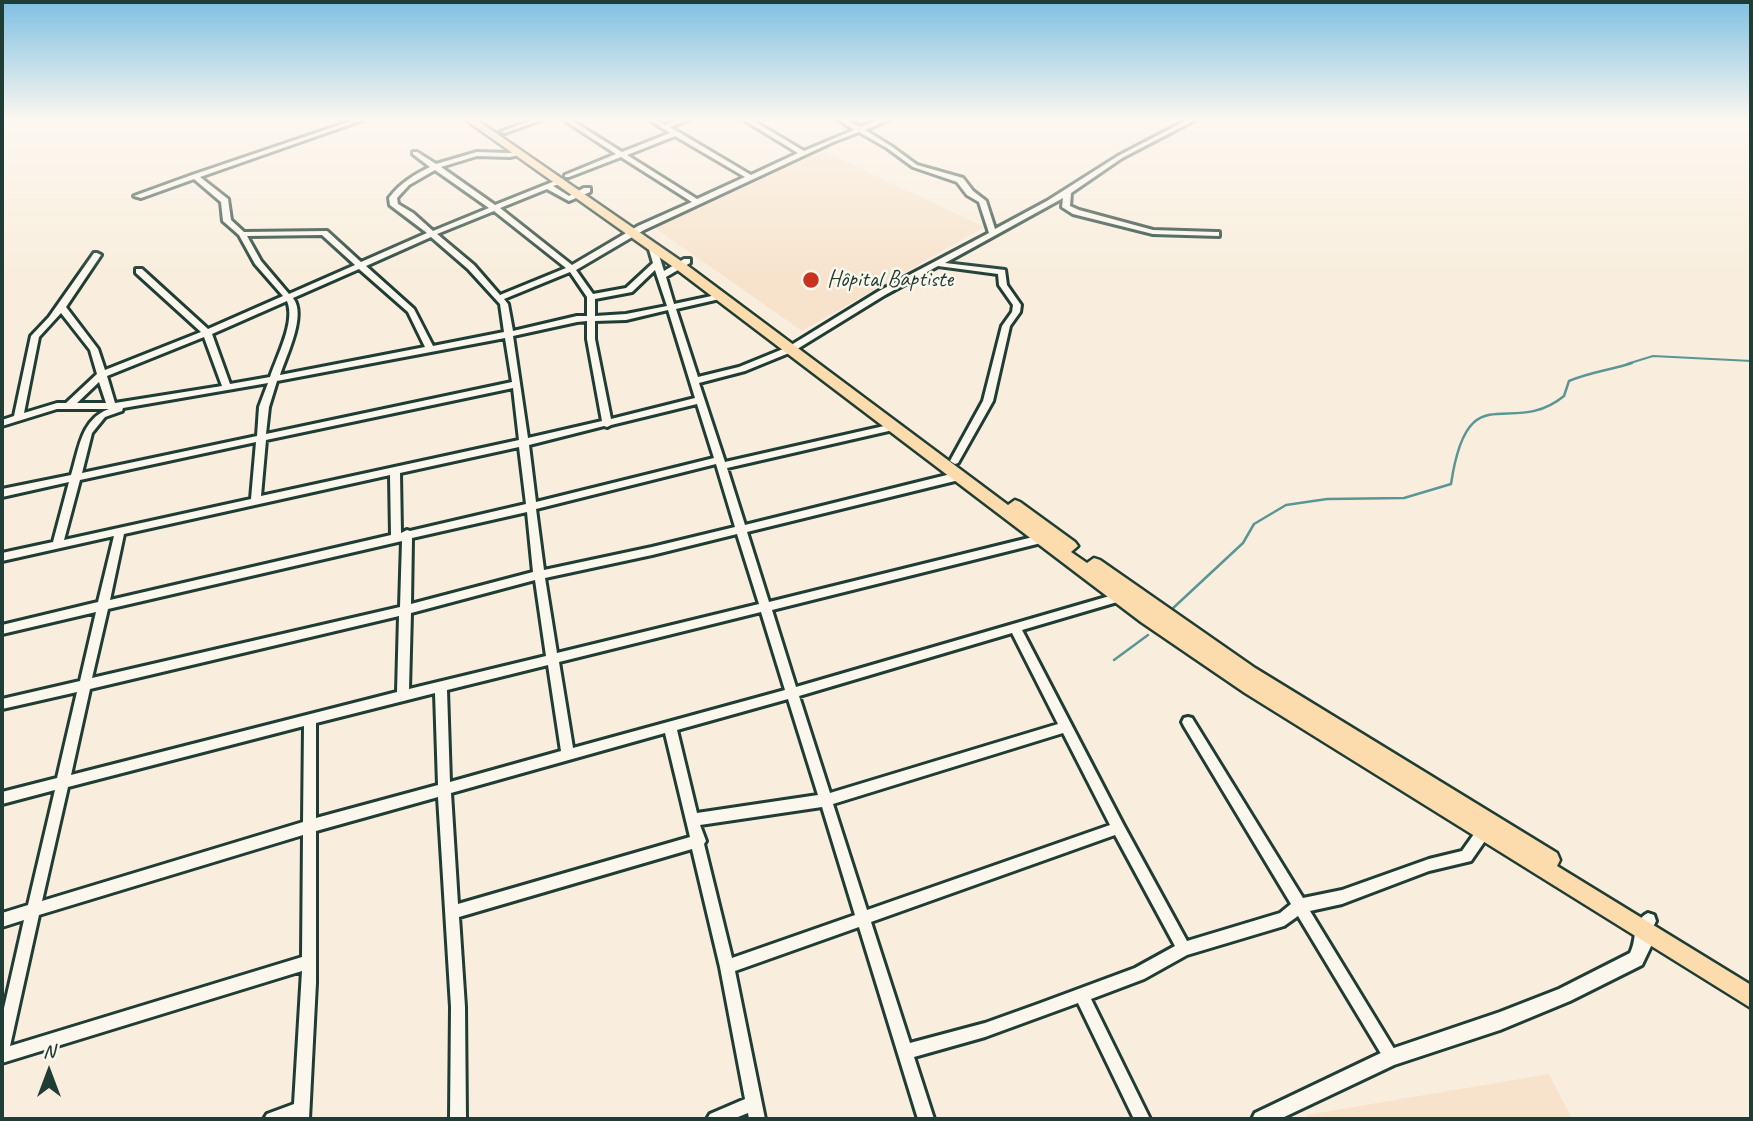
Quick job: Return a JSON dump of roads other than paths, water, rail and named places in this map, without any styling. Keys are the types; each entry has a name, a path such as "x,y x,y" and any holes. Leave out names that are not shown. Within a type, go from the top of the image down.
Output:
{"main road":[{"path":"553,172 563,178"},
{"path":"556,172 683,263 957,469 1133,593 1249,673 1370,746 1751,997"},
{"path":"637,231 652,246 683,263"},
{"path":"794,347 893,427 957,469 1041,539 1251,688 1483,831 1751,985"}],"street":[{"path":"138,196 205,172"},
{"path":"424,172 402,184 393,198 394,205 432,234 504,304 517,384 539,575 568,754"},
{"path":"443,172 496,209 572,269 591,298 591,339 607,424"},
{"path":"69,405 102,375 207,333 578,172"},
{"path":"650,172 697,202"},
{"path":"741,172 751,178"},
{"path":"500,298 572,269 637,231 764,172"},
{"path":"935,172 960,180 982,201 992,233"},
{"path":"695,381 741,369 794,347 1067,192 1096,172"},
{"path":"194,176 225,201 227,220 242,234 258,262 293,303 295,314 264,407 257,499"},
{"path":"548,186 569,199 583,192"},
{"path":"1067,192 1066,207 1076,212 1153,232 1216,234"},
{"path":"242,234 324,233 411,311 431,350"},
{"path":"652,246 926,1119"},
{"path":"19,416 35,336 49,326 77,279 97,255"},
{"path":"662,276 683,263"},
{"path":"591,298 629,290 657,264"},
{"path":"2,704 405,611 539,575 741,530 957,469 988,401 1006,326 1016,312 1017,305 1003,285 1002,272 936,264"},
{"path":"139,271 207,333 227,388"},
{"path":"697,300 712,287"},
{"path":"2,423 19,416 69,405 133,404 431,350 577,319 626,317 697,300 712,287"},
{"path":"61,307 94,349 111,406"},
{"path":"2,493 517,384"},
{"path":"2,559 257,499 607,424 701,400"},
{"path":"57,545 84,444 93,425 102,415 133,404"},
{"path":"2,629 721,463 893,427"},
{"path":"395,471 402,536 405,611 403,696"},
{"path":"2,1048 120,531"},
{"path":"2,798 64,785 441,686 1041,539"},
{"path":"2,920 311,826 792,693 1120,597"},
{"path":"1016,629 1118,828 1184,949"},
{"path":"441,686 444,789 458,1007 458,1119"},
{"path":"272,1119 301,1114 309,962 310,719"},
{"path":"1188,722 1391,1056"},
{"path":"670,727 727,967 757,1119"},
{"path":"694,820 826,800 1065,727"},
{"path":"727,967 1118,828"},
{"path":"904,1052 985,1030 1139,974 1184,949 1284,919 1300,906 1342,897 1429,864 1466,856 1483,831"},
{"path":"453,912 699,841"},
{"path":"1267,1118 1391,1056 1500,1021 1636,959 1644,944 1646,926"},
{"path":"2,1056 309,962"},
{"path":"1082,995 1142,1119"},
{"path":"715,1119 754,1103"}],"waterway":[{"path":"1627,364 1653,356 1751,361"},
{"path":"1171,610 1243,543 1254,524 1286,505 1327,499 1404,498 1451,484 1459,450 1468,429 1480,418 1544,408 1564,396 1569,381 1632,363"},
{"path":"1114,660 1148,635"}],"place":[{"name":"Hôpital Baptiste","path":"811,280"}]}
